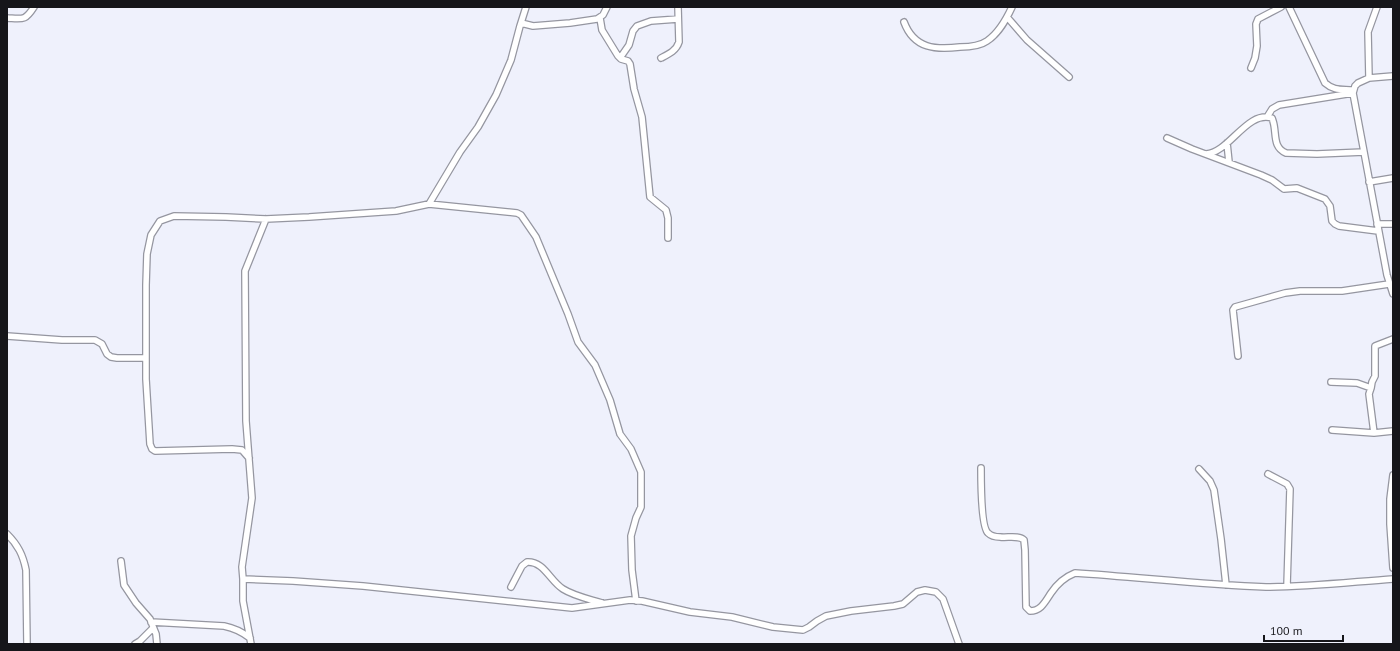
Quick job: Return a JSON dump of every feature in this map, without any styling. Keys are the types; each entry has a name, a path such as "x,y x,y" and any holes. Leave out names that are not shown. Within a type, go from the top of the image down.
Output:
{"street":[{"path":"7,18 28,17 34,7"},
{"path":"429,204 460,152 478,127 496,95 511,60 526,7"},
{"path":"521,23 533,26 570,23 600,18 607,7"},
{"path":"661,58 677,48 679,38 678,7"},
{"path":"904,22 911,36 924,45 933,48 972,46 985,43 999,31 1012,7"},
{"path":"1252,68 1257,46 1256,24 1258,19 1281,7"},
{"path":"1289,7 1325,83 1330,88 1353,92"},
{"path":"1369,78 1368,32 1377,7"},
{"path":"1007,17 1027,40 1069,77"},
{"path":"600,18 602,30 620,58 628,61 630,64 634,89 642,117 650,197 666,210 668,218 668,238"},
{"path":"620,58 629,45 636,26 651,21 678,19"},
{"path":"1393,76 1369,78 1358,83 1353,92 1378,231 1389,284 1393,294"},
{"path":"1267,117 1272,109 1279,106 1353,92"},
{"path":"1206,154 1218,151 1237,133 1254,121 1267,117 1272,118 1277,145 1286,153 1317,154 1364,152"},
{"path":"1167,138 1272,180 1284,188 1297,188 1325,199 1330,206 1332,221 1339,226 1378,231"},
{"path":"1227,143 1229,162"},
{"path":"1369,182 1393,178"},
{"path":"249,458 242,450 155,451 152,449 150,444 146,358 146,285 147,254 151,235 157,224 164,219 174,216 266,219 396,211 429,204 517,213 521,215 536,237 578,342 594,365 610,400 620,434 631,450 641,472 641,507 636,518 632,536 632,570 636,601"},
{"path":"250,641 243,601 242,579 242,567 252,498 246,421 245,271 266,219"},
{"path":"1377,224 1393,224"},
{"path":"1238,356 1233,310 1235,307 1285,293 1300,291 1351,290 1389,284"},
{"path":"7,336 62,340 95,340 102,344 107,354 111,357 146,358"},
{"path":"1374,433 1369,394 1374,376 1375,346 1393,339"},
{"path":"1331,382 1357,384 1371,388"},
{"path":"1332,430 1374,433 1393,431"},
{"path":"981,468 983,513 986,531 989,535 1010,538 1019,537 1024,540 1026,607 1030,612 1039,609 1062,580 1075,573 1133,577 1197,584 1267,587 1393,579"},
{"path":"1199,469 1210,481 1214,490 1226,585"},
{"path":"1268,474 1286,484 1290,489 1291,496 1288,523 1287,586"},
{"path":"1393,474 1390,499 1390,524 1393,568"},
{"path":"7,534 20,549 25,565 26,644"},
{"path":"121,561 124,585 136,603 152,622 158,644"},
{"path":"511,587 522,566 527,562 535,562 563,589 604,604"},
{"path":"242,579 355,586 572,608 636,601 656,603 690,612 732,617 773,627 803,630 809,628 826,616 903,604 917,592 925,590 936,592 943,599 959,644"},
{"path":"152,622 229,627 243,633 250,641"},
{"path":"135,644 153,628"}]}
